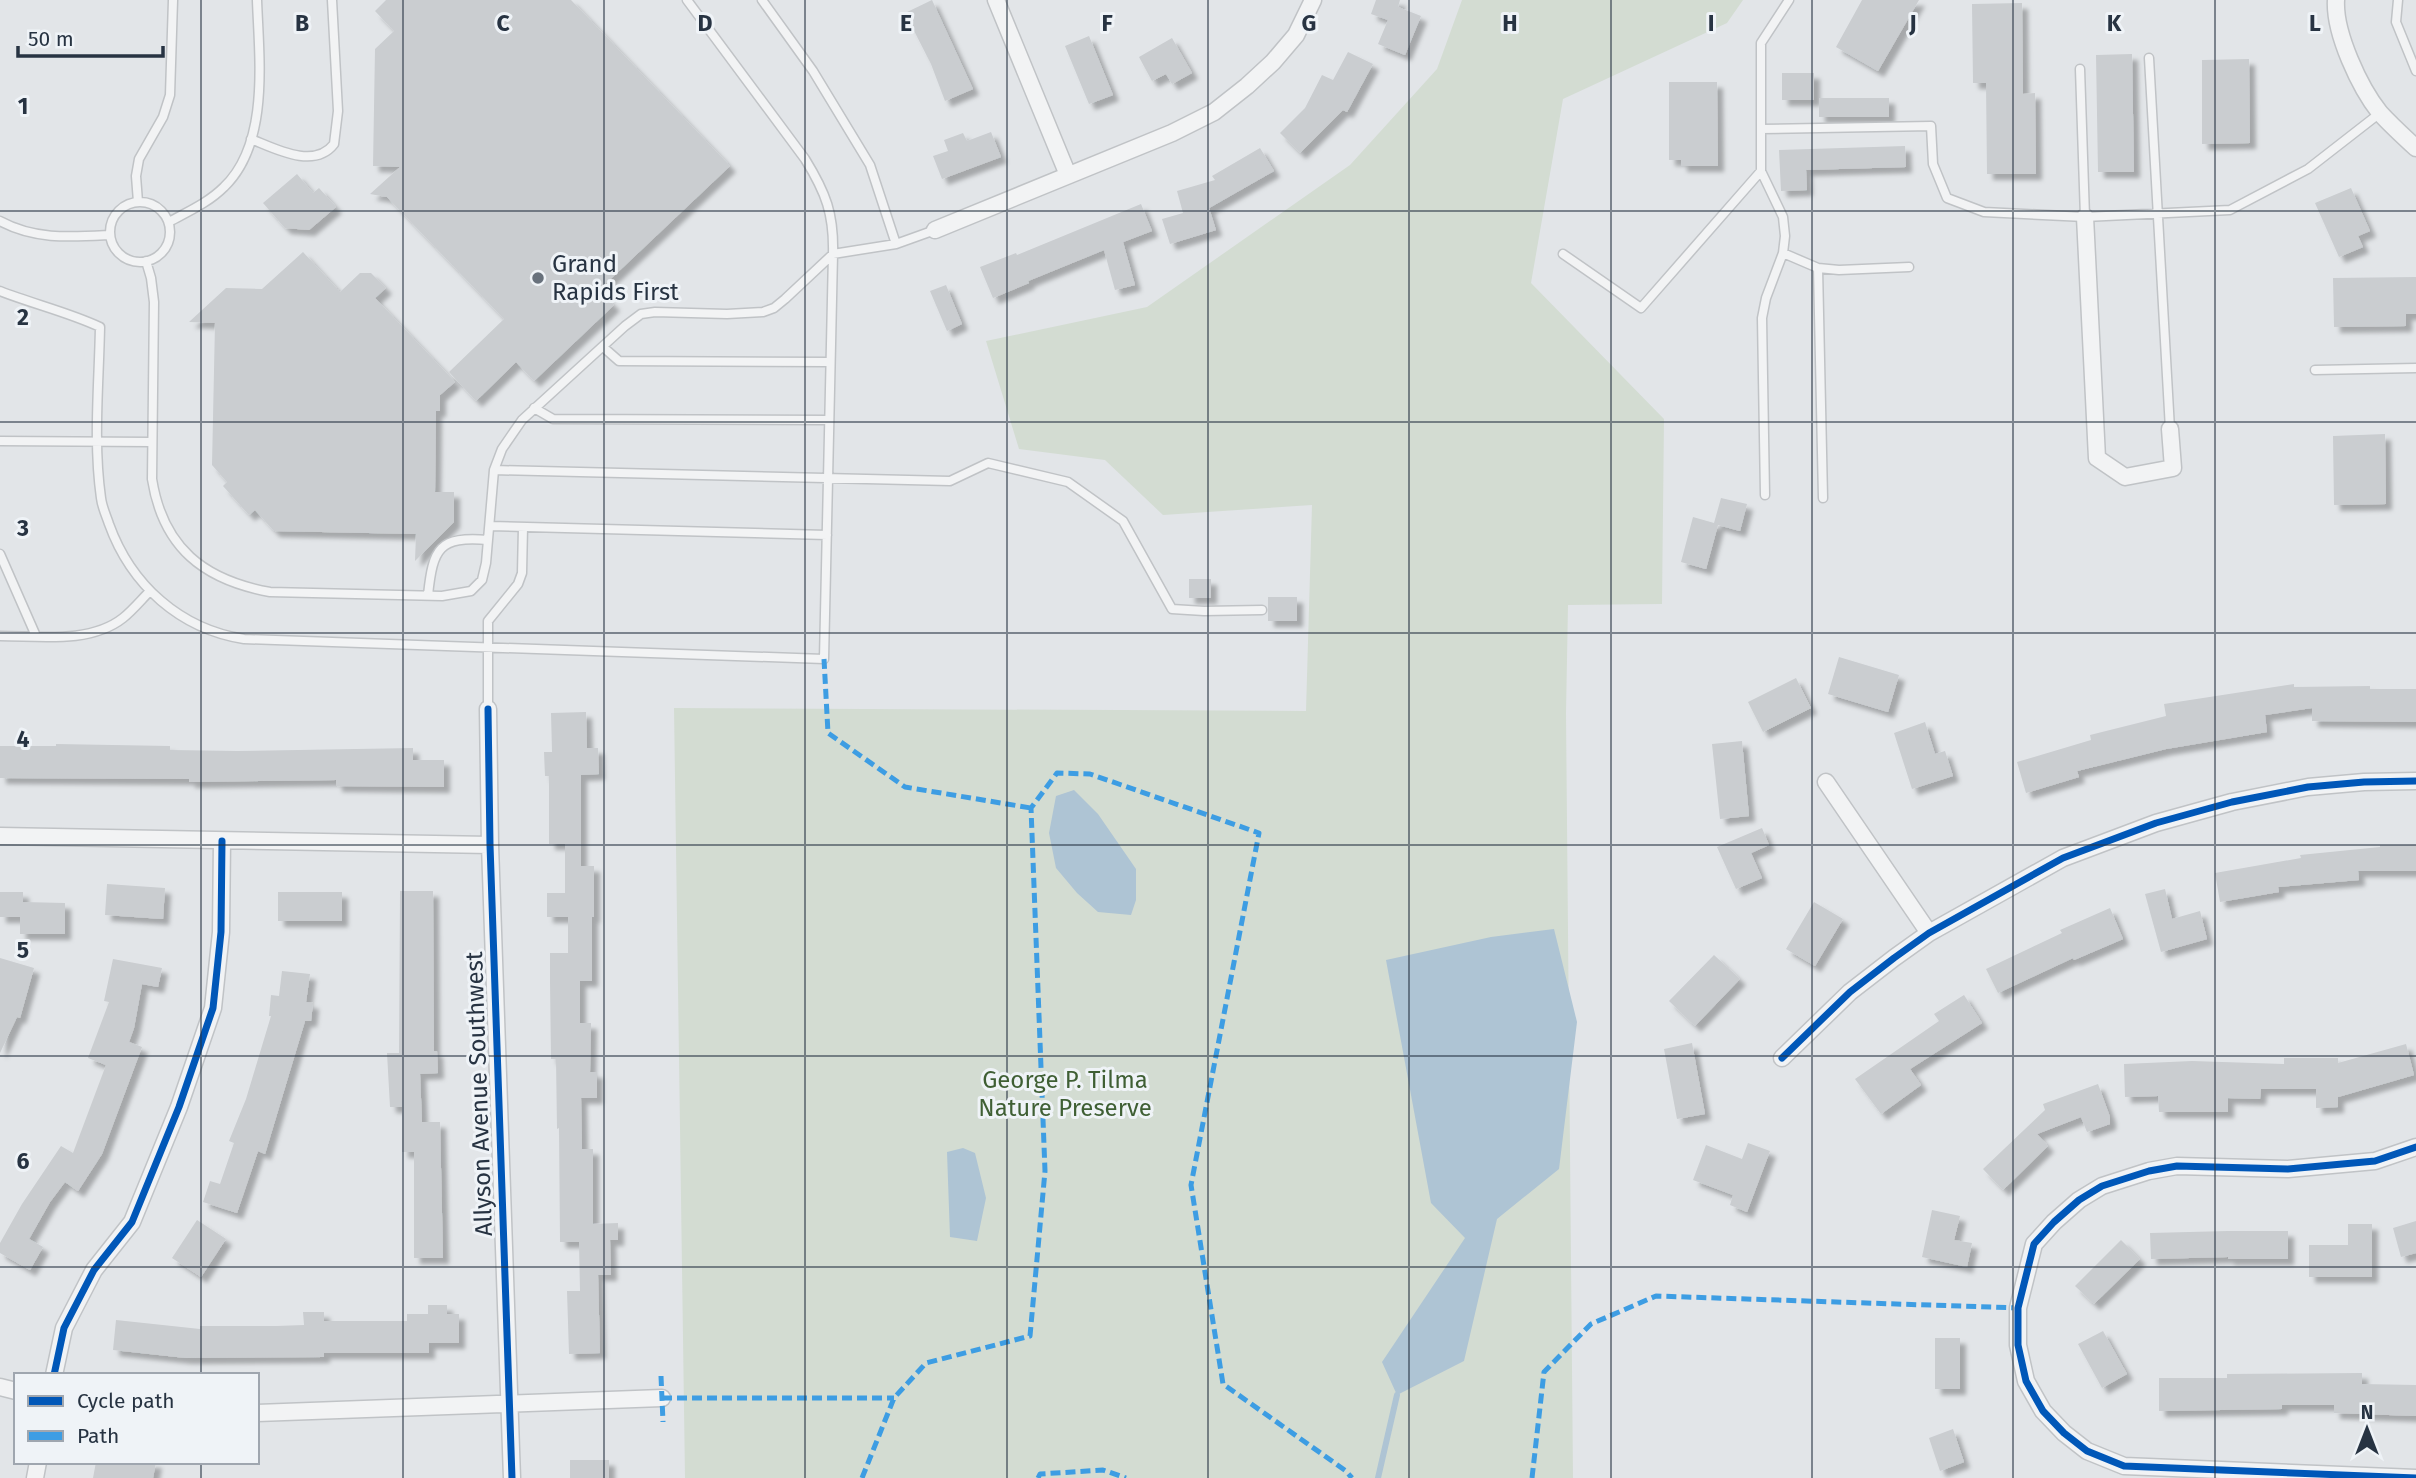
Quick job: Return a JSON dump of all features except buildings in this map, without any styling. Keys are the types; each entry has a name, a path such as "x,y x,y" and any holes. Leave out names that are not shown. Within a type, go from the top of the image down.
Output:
{"street":[{"path":"996,0 1068,175"},
{"path":"935,230 1172,133 1214,112 1273,62 1296,35 1313,0"},
{"path":"2336,0 2346,46 2362,87 2381,113 2416,148"},
{"path":"2085,218 2097,458 2125,477 2173,468 2170,429"},
{"name":"Allyson Avenue Southwest","path":"488,709 490,845 512,1478"},
{"path":"1782,1058 1850,992 1929,933 2063,858 2156,823 2232,802 2308,787 2416,781"},
{"path":"1826,782 1929,933"},
{"path":"0,836 490,845"},
{"path":"54,1373 64,1328 94,1270 132,1222 179,1107 213,1008 221,932 222,841"},
{"path":"2416,1147 2375,1161 2288,1169 2177,1166 2150,1171 2102,1186 2079,1200 2034,1244 2018,1308 2018,1345 2026,1381 2043,1411 2064,1433 2087,1451 2124,1466 2416,1478"},
{"path":"259,1413 662,1398"}],"lane":[{"path":"138,202 136,176 139,159 163,117 170,95 173,0"},
{"path":"169,222 204,203 225,187 240,164 251,139 260,93 257,0"},
{"path":"251,139 292,155 313,156 323,153 334,144 338,111 332,0"},
{"path":"0,291 79,317 100,327 98,443 102,501 117,545 150,591 178,615 197,625 230,637 359,645 824,659 833,254 831,215 820,184 805,159 687,0"},
{"path":"762,0 814,71 870,165 896,244"},
{"path":"1765,495 1762,318 1786,236 1783,217 1761,171 1761,43 1789,0"},
{"path":"2398,0 2396,22 2416,71"},
{"path":"2150,58 2170,429"},
{"path":"2080,69 2085,218"},
{"path":"1761,129 1931,126 1933,164 1947,198 1984,212 2085,218 2230,210 2308,169 2381,113"},
{"path":"1563,254 1641,308 1761,171"},
{"path":"138,202 157,207 169,222 168,242 163,251 146,261 136,262 118,253 110,235 110,226 120,209 138,202"},
{"path":"0,221 18,230 45,236 110,235"},
{"path":"146,261 154,302 152,479 155,501 174,540 191,557 223,580 244,587 270,592 457,595 471,591 482,580 494,470 509,437 534,408 625,326 641,314 655,312 763,312 774,308 785,299 833,254 896,244 935,230"},
{"path":"1783,253 1818,268 1839,270 1909,267"},
{"path":"1818,268 1823,498"},
{"path":"603,347 620,361 830,362"},
{"path":"2315,370 2416,368"},
{"path":"534,408 553,419 829,420"},
{"path":"0,441 151,442"},
{"path":"494,470 950,481 988,463 1068,482 1123,521 1172,608 1203,611 1262,610"},
{"path":"490,526 827,535"},
{"path":"488,709 488,621 513,592 522,573 523,527"},
{"path":"428,595 433,561 445,544 463,538 488,540"},
{"path":"0,554 36,636"},
{"path":"0,636 76,636 98,631 121,620 150,591"}],"green space":[{"name":"George P. Tilma Nature Preserve","path":"1462,0 1743,0 1727,23 1563,99 1531,283 1664,419 1662,604 1568,605 1566,713 1573,1478 685,1478 674,708 1306,711 1312,505 1163,515 1105,460 1019,449 986,341 1147,307 1350,165 1437,69"}],"water":[{"path":"1074,790 1098,814 1136,869 1136,900 1131,915 1098,912 1056,868 1049,833 1056,796"},
{"path":"1554,929 1577,1022 1559,1169 1497,1219 1464,1361 1397,1395 1382,1362 1465,1238 1431,1203 1386,960 1491,937"},
{"path":"963,1148 975,1153 986,1198 977,1241 950,1237 947,1152"}],"waterway":[{"path":"1378,1478 1397,1395"}],"marked path":[{"path":"824,659 828,733 905,787 1031,808"},
{"path":"862,1478 894,1398 926,1363 1030,1336 1045,1171 1031,808 1057,773 1090,774 1259,833 1191,1185 1223,1384 1346,1471 1352,1478"},
{"path":"1532,1478 1544,1372 1591,1324 1656,1296 2018,1308"},
{"path":"661,1376 663,1422"},
{"path":"662,1398 894,1398"},
{"path":"1038,1478 1040,1474 1103,1470 1126,1478"}],"cycle path":[{"path":"488,709 490,845 512,1478"},
{"path":"1782,1058 1850,992 1929,933 2063,858 2156,823 2232,802 2308,787 2416,781"},
{"path":"54,1373 64,1328 94,1270 132,1222 179,1107 213,1008 221,932 222,841"},
{"path":"2416,1147 2375,1161 2288,1169 2177,1166 2149,1171 2102,1186 2079,1200 2034,1244 2018,1308 2018,1345 2026,1381 2043,1411 2064,1433 2087,1451 2124,1466 2416,1478"}],"place":[{"name":"Grand Rapids First","path":"538,278"}]}
